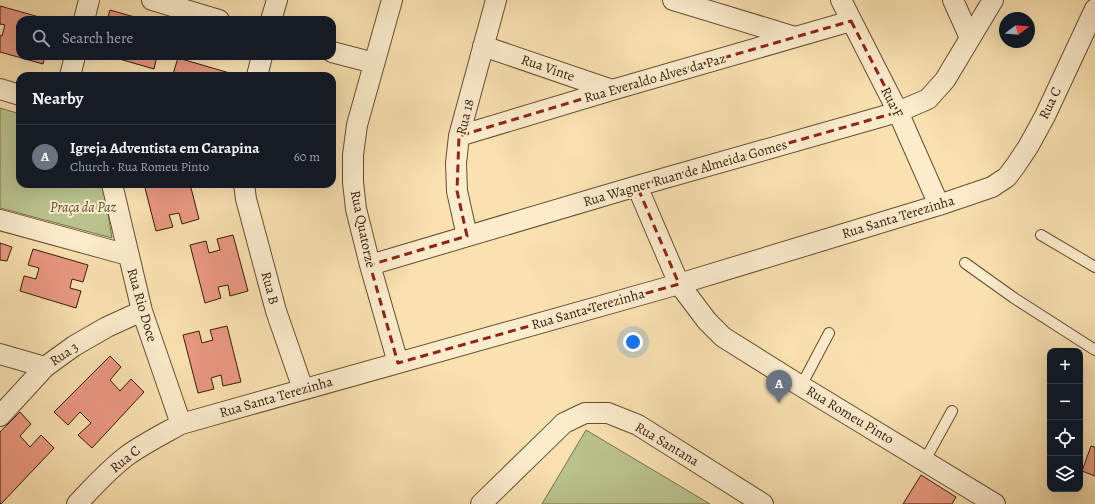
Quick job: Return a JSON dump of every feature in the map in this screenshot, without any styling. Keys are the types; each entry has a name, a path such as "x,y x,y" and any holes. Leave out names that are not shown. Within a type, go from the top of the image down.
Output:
{"street":[{"path":"85,16 89,0"},
{"path":"155,0 206,16"},
{"path":"272,16 277,0"},
{"name":"Rua Quatorze","path":"392,0 357,125 353,155 353,182 356,209 370,265 398,363"},
{"name":"Rua 18","path":"467,236 457,191 456,163 459,136 496,0"},
{"path":"673,0 795,37"},
{"name":"Rua F","path":"841,0 898,112 939,205"},
{"path":"953,0 970,38"},
{"name":"Rua Wagner Ruan de Almeida Gomes","path":"370,265 637,186 898,112 928,99 945,80 993,0"},
{"name":"Rua C","path":"992,187 1007,177 1028,147 1095,9"},
{"name":"Rua Everaldo Alves da Paz","path":"459,136 851,21"},
{"name":"Rua Vinte","path":"483,46 612,90"},
{"path":"336,53 374,63"},
{"path":"71,72 74,60"},
{"path":"258,72 261,60"},
{"path":"0,89 16,93"},
{"name":"Rua Romeu Pinto","path":"637,186 679,284 707,321 723,337 995,504"},
{"name":"Rua Santa Terezinha","path":"181,424 679,284 939,205 992,187"},
{"name":"Rua Rio Doce","path":"113,188 142,311 181,424"},
{"name":"Rua B","path":"245,188 246,199 276,311 303,389"},
{"path":"0,220 128,255"},
{"name":"Rua 3","path":"0,416 45,367 74,346 107,327 142,311"},
{"path":"0,354 45,367"},
{"name":"Rua Santana","path":"481,504 564,423 586,413 608,413 638,425 763,504"},
{"name":"Rua C","path":"77,504 127,456 153,439 181,424"}],"lane":[{"path":"1041,234 1095,267"},
{"path":"965,263 1014,298 1095,350"},
{"path":"801,386 829,333"},
{"path":"925,460 952,411"}],"highlighted area":[{"path":"851,21 898,112 637,186 679,284 398,363 370,265 467,236 457,191 459,136 612,90"}],"green space":[{"name":"Praça da Paz","path":"0,108 16,113 16,188 104,188 112,238 0,208"},
{"path":"586,430 710,504 542,504"}],"building":[{"path":"0,6 36,16 16,16 16,56 0,52 0,35 2,36 5,25 0,24"},
{"path":"110,10 131,16 108,16"},
{"path":"29,60 44,60 43,64"},
{"path":"123,60 156,60 154,69"},
{"path":"177,60 185,60 226,72 174,72"},
{"path":"145,188 191,188 199,219 182,224 179,213 169,215 173,227 156,231"},
{"path":"233,235 248,291 230,296 228,285 218,287 221,298 205,303 190,245 206,241 209,253 220,250 217,239"},
{"path":"0,243 12,247 7,261 0,260"},
{"path":"33,249 88,265 83,282 72,279 70,288 81,291 76,308 20,291 24,276 36,279 39,268 28,265"},
{"path":"227,326 241,382 223,386 221,375 211,378 214,389 198,393 183,335 199,331 202,343 213,340 210,330"},
{"path":"110,356 121,367 110,380 120,391 131,379 144,392 92,448 78,435 91,423 80,412 68,425 54,412"},
{"path":"20,412 31,424 20,436 30,447 41,435 54,448 1,504 0,432"},
{"path":"1091,446 1095,447 1095,476 1083,471"},
{"path":"921,475 956,497 952,504 903,504"}],"place":[{"name":"Igreja Adventista em Carapina","path":"779,403"}]}
